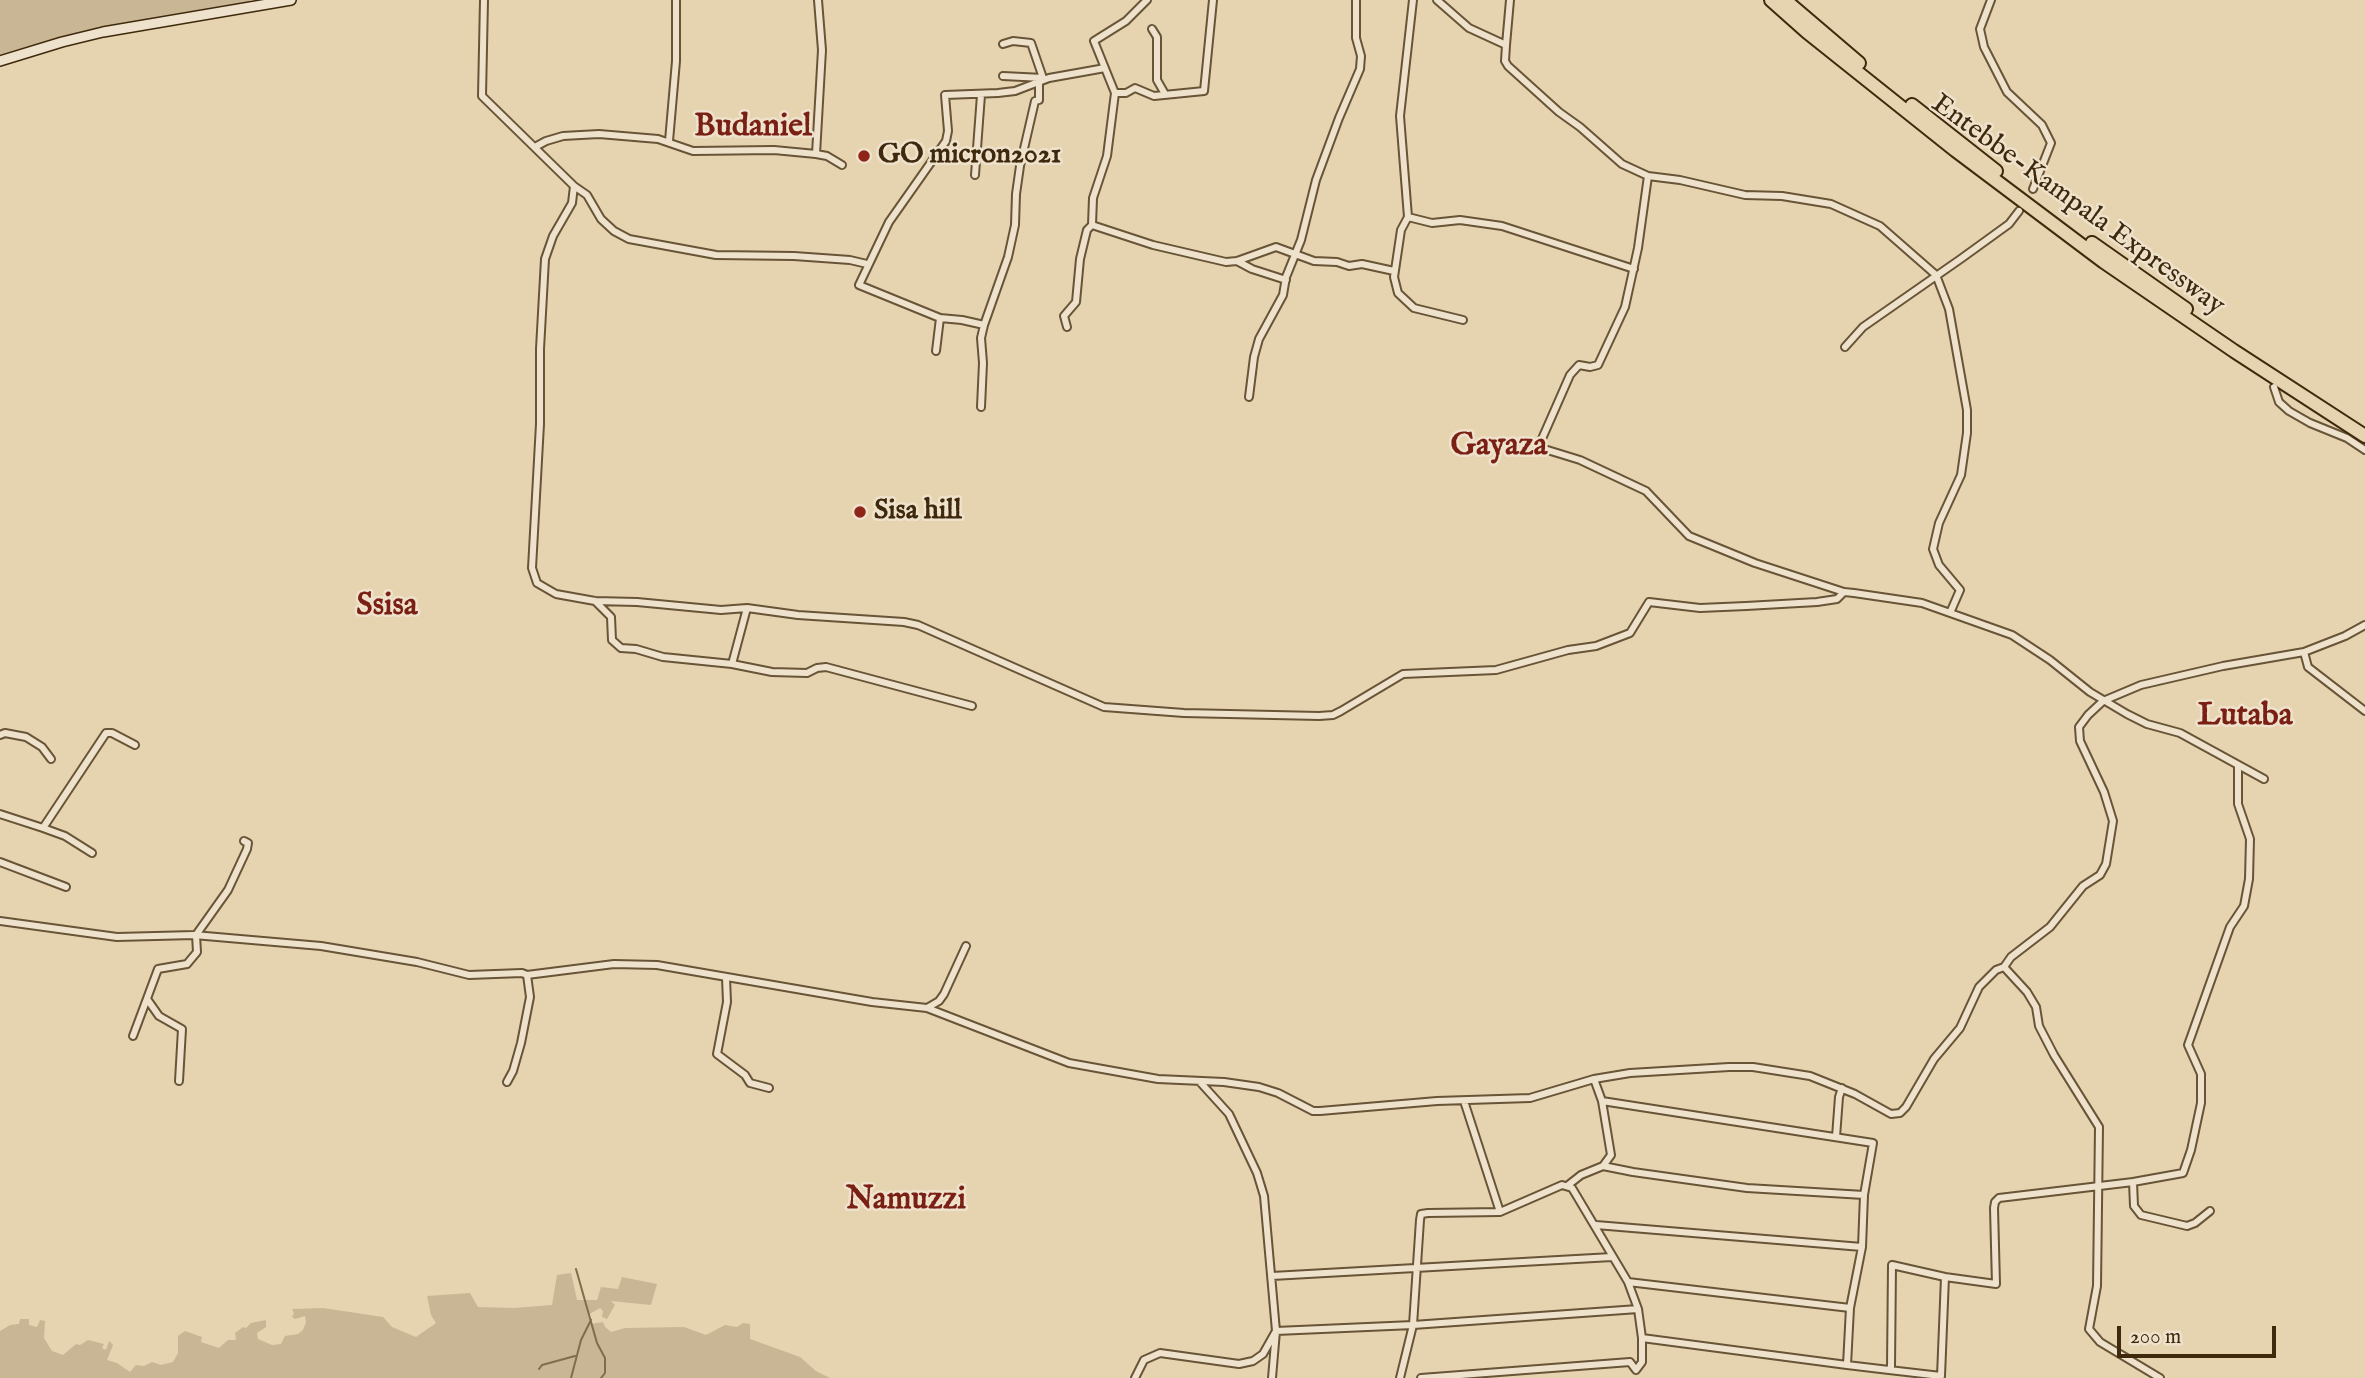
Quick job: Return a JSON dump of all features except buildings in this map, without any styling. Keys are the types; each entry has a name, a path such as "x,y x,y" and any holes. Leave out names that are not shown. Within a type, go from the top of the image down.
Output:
{"highway":[{"name":"Entebbe-Kampala Expressway","path":"1771,0 1955,150 2104,262 2161,303 2365,436"},
{"name":"Entebbe-Kampala Expressway","path":"1785,0 1908,102 2048,211 2233,341 2365,426"}],"main road":[{"path":"0,61 103,32 291,0"}],"street":[{"path":"484,0 482,96 574,186 587,195 601,219 614,231 629,239 716,255 794,256 850,260 867,264"},
{"path":"669,141 676,61 676,0"},
{"path":"816,154 821,50 818,0"},
{"path":"1093,225 1093,198 1107,156 1115,93 1094,44 1095,38 1126,20 1147,0"},
{"path":"1115,93 1126,93 1135,89 1154,96 1202,92 1206,89 1213,0"},
{"path":"1249,397 1259,339 1283,295 1327,150 1360,69 1356,38 1356,0"},
{"path":"1413,0 1400,116 1408,217 1401,230 1394,271 1398,293 1413,308 1463,320"},
{"path":"1437,0 1469,28 1506,44"},
{"path":"1510,0 1506,61 1512,70 1616,159 1648,176 1757,196 1782,196 1831,204 1880,226 1936,275 1949,309 1967,410 1967,433 1961,475 1939,523 1933,550 1939,565 1960,590 1950,613"},
{"path":"1991,0 1980,29 1984,47 2007,92 2042,125 2051,143 2034,189"},
{"path":"1152,29 1157,37 1157,80 1165,94"},
{"path":"981,407 981,338 1000,285 1013,236 1020,166 1035,101 1039,100 1044,80 1031,43 1013,41 1003,44"},
{"path":"984,326 940,318 859,285 889,222 946,141 948,131 945,95 1015,91 1044,80 1105,68"},
{"path":"1003,76 1044,80"},
{"path":"975,175 981,95"},
{"path":"535,148 546,141 563,136 599,134 669,141 693,151 774,150 816,154 827,156 842,165"},
{"path":"1648,176 1634,269 1625,307 1598,365 1579,365 1574,369 1547,428 1541,448 1580,460 1646,491 1689,536 1755,564 1844,592 1922,603 2023,641 2103,701 2147,724 2180,733 2264,779"},
{"path":"574,186 572,203 553,236 545,259 532,568 537,583 566,596 595,601 721,610 747,608 798,615 904,622 918,625 1104,707 1184,713 1319,716 1333,715 1403,674 1496,670 1605,643 1630,633 1649,602 1700,608 1757,606 1829,601 1841,597 1844,592"},
{"path":"1845,347 1863,327 2009,224 2019,211"},
{"path":"1408,217 1432,223 1460,220 1502,226 1634,269"},
{"path":"1093,225 1153,245 1226,262 1237,261 1273,247 1314,261 1337,262 1349,266 1362,264 1394,271"},
{"path":"1067,327 1064,316 1076,302 1080,259 1087,230 1093,225"},
{"path":"1237,261 1286,280"},
{"path":"936,351 940,318"},
{"path":"2274,387 2279,402 2289,411 2347,438 2365,450"},
{"path":"595,601 611,617 612,640 621,648 636,649 663,657 732,664 772,672 805,673 826,667 972,706"},
{"path":"732,664 747,608"},
{"path":"0,921 117,937 196,935 321,946 417,962 470,975 527,975 567,968 629,963 657,965 872,1002 927,1008 1069,1063 1122,1074 1259,1087 1278,1093 1313,1111 1437,1101 1530,1098 1594,1079 1650,1071 1753,1068 1810,1076 1842,1088 1891,1114 1900,1113 1934,1059 1960,1028 1979,987 1996,970 2004,967 2011,957 2050,928 2083,886 2100,875 2106,864 2113,821 2104,792 2088,761 2078,732 2081,723 2103,701 2141,685 2223,666 2304,652 2365,625"},
{"path":"2304,652 2308,667 2365,711"},
{"path":"0,735 5,733 26,737 42,747 51,759"},
{"path":"43,828 106,733 112,733 135,745"},
{"path":"1889,1370 1892,1362 1892,1265 1945,1277 1996,1284 1994,1208 1999,1198 2133,1182 2183,1173 2201,1103 2201,1074 2188,1045 2230,927 2245,905 2249,879 2250,839 2238,804 2238,765"},
{"path":"0,814 65,836 92,853"},
{"path":"133,1036 158,969 187,964 197,952 196,935 228,890 247,849 248,843 244,841"},
{"path":"0,862 66,887"},
{"path":"927,1008 939,1001 944,994 966,946"},
{"path":"2004,967 2027,992 2036,1007 2039,1026 2054,1055 2099,1127 2097,1286 2089,1329 2099,1342 2161,1378"},
{"path":"508,1082 523,1034 530,997 527,975"},
{"path":"726,978 727,1002 717,1054 745,1075 750,1083 769,1088"},
{"path":"147,999 159,1016 180,1026 182,1030 179,1081"},
{"path":"1567,1186 1609,1160 1611,1150 1602,1101 1594,1079"},
{"path":"1200,1082 1229,1114 1257,1173 1264,1196 1276,1331 1272,1378"},
{"path":"1836,1137 1842,1088"},
{"path":"1464,1101 1500,1212"},
{"path":"1602,1101 1873,1143 1864,1195 1862,1247 1850,1308 1847,1365"},
{"path":"1603,1166 1746,1188 1864,1195"},
{"path":"2133,1182 2134,1206 2141,1215 2187,1226 2210,1211"},
{"path":"1400,1378 1413,1325 1415,1269 1422,1214 1500,1212 1562,1185 1577,1194 1628,1282 1638,1309 1642,1362 1636,1370 1630,1362 1420,1378"},
{"path":"1596,1225 1862,1247"},
{"path":"1272,1276 1612,1257"},
{"path":"1642,1338 1941,1376 1945,1277"},
{"path":"1628,1282 1850,1308"},
{"path":"1276,1331 1413,1325 1638,1309"},
{"path":"1135,1378 1144,1360 1160,1353 1239,1364 1253,1361 1263,1354 1276,1331"}],"shaded area":[{"path":"0,0 250,0 251,4 0,58"},
{"path":"571,1273 577,1300 597,1300 601,1287 618,1289 622,1277 657,1284 651,1305 611,1301 615,1305 607,1319 602,1317 603,1311 600,1308 588,1315 591,1324 603,1322 611,1332 625,1328 684,1327 706,1335 725,1325 737,1327 743,1323 750,1324 750,1339 800,1357 816,1371 830,1378 0,1378 0,1331 10,1325 19,1324 20,1319 29,1319 29,1325 37,1327 40,1320 45,1321 44,1338 52,1351 63,1355 76,1344 80,1345 88,1340 104,1344 102,1348 106,1350 109,1341 113,1345 107,1360 130,1372 136,1365 173,1362 178,1353 178,1336 185,1331 202,1337 201,1342 219,1348 228,1340 236,1340 235,1333 243,1327 266,1320 266,1327 257,1333 258,1339 272,1345 281,1344 285,1336 298,1334 303,1330 306,1322 305,1316 295,1319 292,1317 292,1309 323,1308 383,1317 392,1327 416,1337 436,1323 431,1315 427,1296 470,1293 478,1307 552,1305 557,1275"}],"waterway":[{"path":"576,1269 597,1343 605,1358 605,1373 601,1378"},
{"path":"571,1378 581,1340 591,1320"},
{"path":"539,1369 542,1365 575,1356"}],"place":[{"name":"GO micron2021","path":"864,156"},
{"name":"Sisa hill","path":"860,512"}],"district":[{"name":"Budaniel","path":"753,128"},
{"name":"Gayaza","path":"1499,447"},
{"name":"Ssisa","path":"387,607"},
{"name":"Lutaba","path":"2245,717"},
{"name":"Namuzzi","path":"906,1201"}]}
